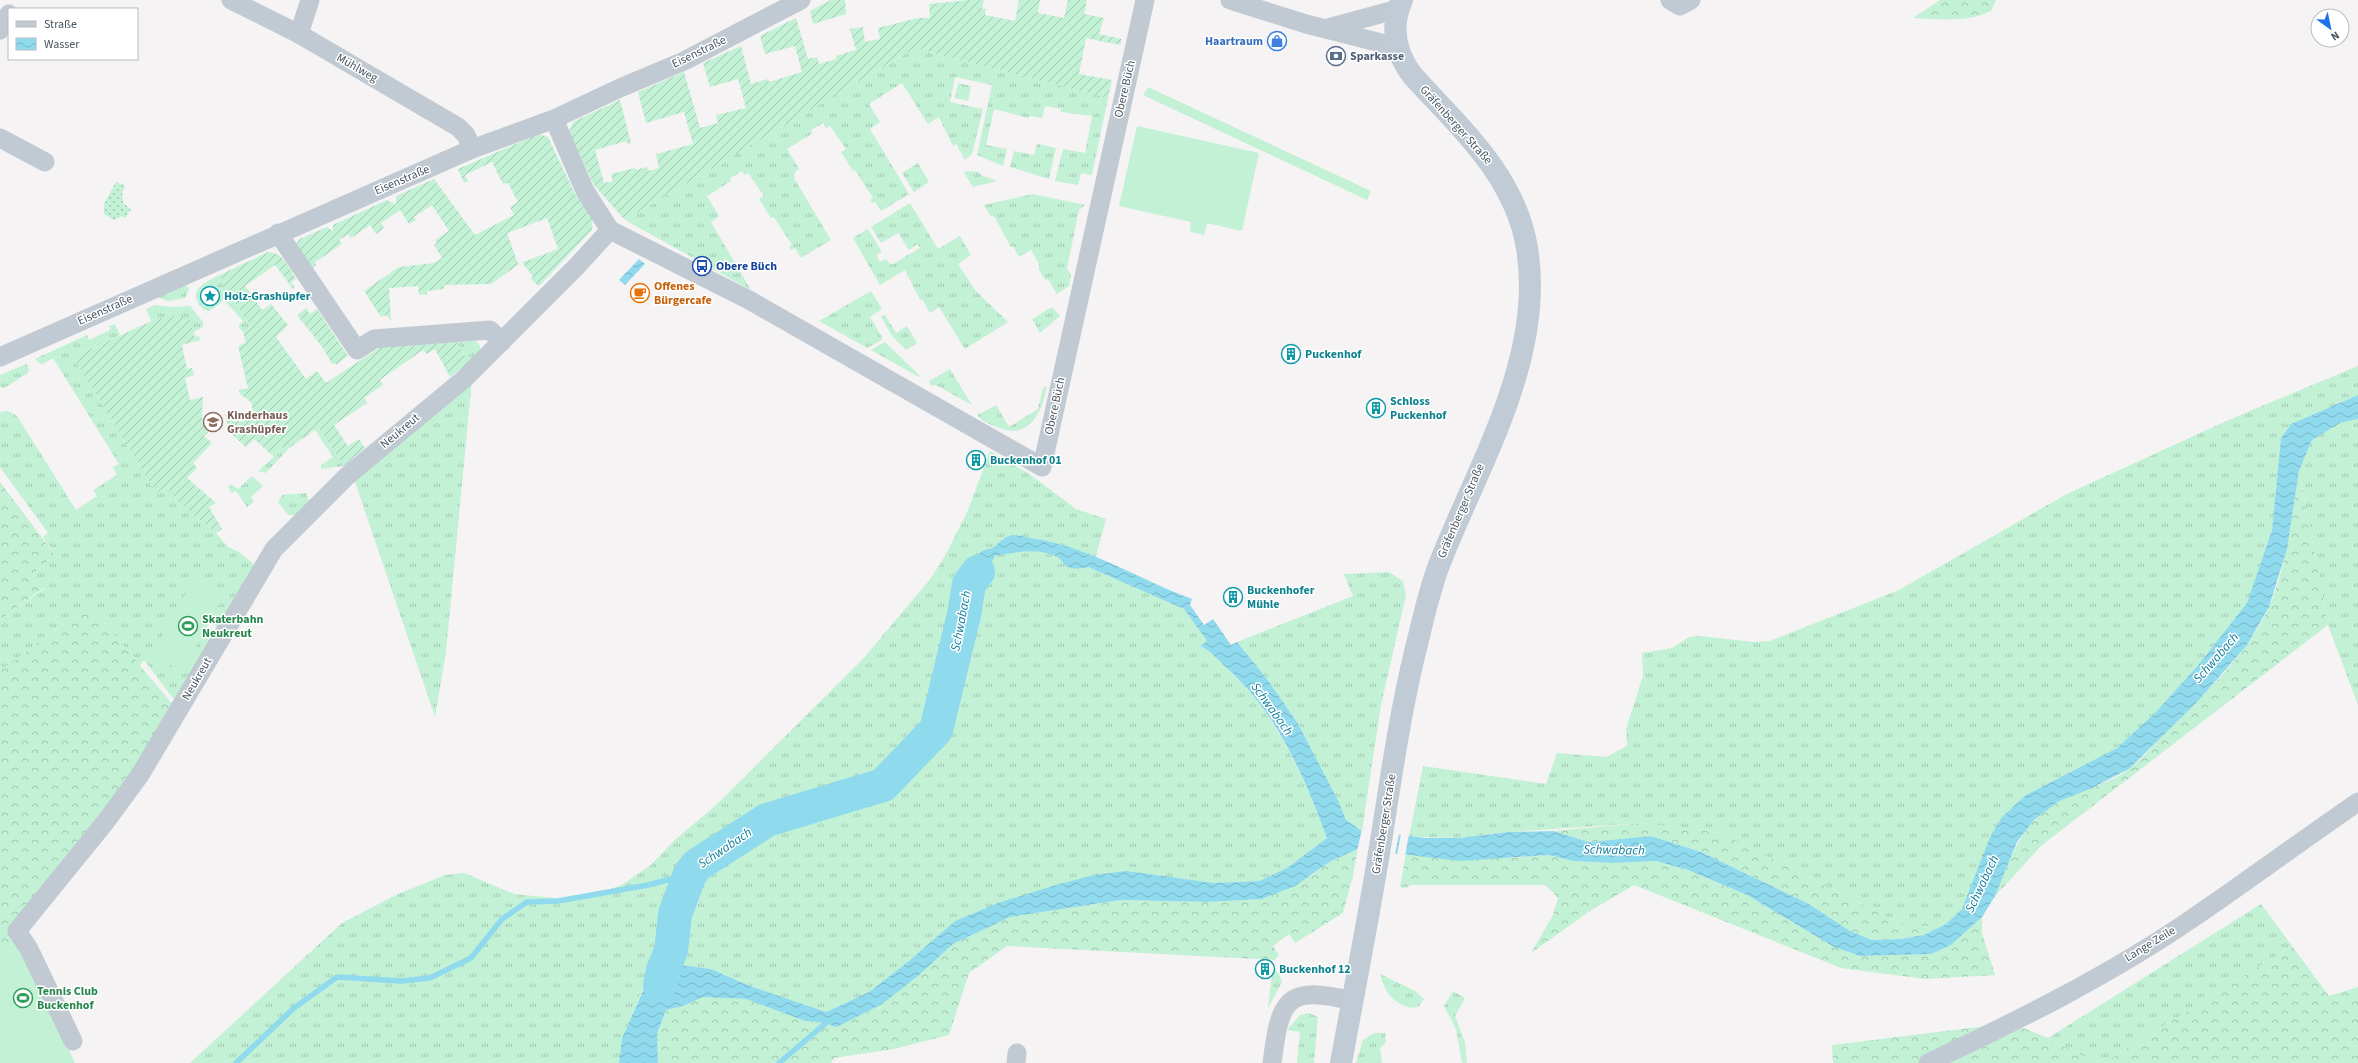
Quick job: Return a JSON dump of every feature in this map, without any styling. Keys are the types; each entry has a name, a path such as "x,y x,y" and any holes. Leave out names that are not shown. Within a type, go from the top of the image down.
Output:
{"main road":[{"name":"Gräfenberger Straße","path":"1340,1063 1353,1001 1377,867 1391,776 1414,655 1436,573 1512,388 1526,334 1530,282 1528,250 1522,226 1516,207 1504,182 1473,141 1412,75 1403,62 1397,46 1394,29 1400,4"}],"street":[{"name":"Mühlweg","path":"231,0 299,34 458,127 466,135 472,149"},
{"path":"299,34 310,0"},
{"name":"Eisenstraße","path":"0,357 278,233 472,149 554,119 624,86 684,61 801,0"},
{"name":"Obere Büch","path":"610,230 749,300 1042,466 1145,0"},
{"path":"1230,0 1281,17 1397,46"},
{"path":"1670,0 1680,6 1692,0"},
{"path":"1328,28 1400,4"},
{"path":"0,30 8,16"},
{"path":"554,119 585,191 610,230"},
{"path":"0,138 45,162"},
{"name":"Neukreut","path":"73,1041 29,949 16,931 107,820 140,775 274,549 347,476 464,379 502,342 610,230"},
{"path":"278,233 357,350 374,339 490,330 502,342"},
{"name":"Lange Zeile","path":"1928,1063 1978,1039 2096,977 2189,920 2358,802"},
{"path":"1272,1063 1278,1022 1283,1010 1289,1003 1303,995 1319,993 1353,1001"}],"green space":[{"path":"831,0 845,0 846,14 813,24 810,11"},
{"path":"984,0 982,9 986,9 985,15 1015,21 1019,0 1040,0 1038,13 1064,18 1068,0 1087,0 1084,14 1104,18 1099,34 1122,39 1120,45 1086,38 1079,74 1112,80 1108,98 915,48 625,220 594,185 569,132 573,122 620,100 631,143 628,144 627,141 595,150 604,183 613,181 611,174 635,168 636,170 647,167 649,171 659,168 656,154 693,144 684,112 646,123 638,92 684,72 700,128 718,123 716,115 746,108 738,79 710,87 703,63 741,46 751,84 768,79 769,82 802,72 795,46 765,54 760,36 796,18 808,59 817,57 819,64 836,59 836,56 856,50 850,29 863,27 865,42 880,39 878,28 918,18 930,18 929,4"},
{"path":"1940,0 1996,0 1991,11 1982,15 1963,19 1913,18"},
{"path":"915,48 1108,98 1092,175 1081,173 1078,185 1055,181 1063,149 1085,153 1092,116 1061,112 1061,109 1045,106 1042,118 1030,116 1029,118 994,109 986,145 1007,149 1003,166 977,155 992,85 955,77 950,102 983,109 972,154 965,160 956,144 953,146 939,117 928,124 902,83 869,104 880,122 870,129 909,194 881,211 875,202 872,203 870,200 873,198 855,170 853,171 841,152 846,149 830,126 826,128 823,123 811,130 813,133 787,149 799,169 795,172 794,178 831,240 801,258 795,248 791,250 789,247 792,245 774,217 771,218 759,199 764,196 748,173 744,175 742,171 730,178 731,181 707,196 719,216 711,222 751,290 625,220"},
{"path":"958,83 971,86 968,101 955,98"},
{"path":"1148,87 1371,191 1367,200 1143,95"},
{"path":"1137,126 1259,153 1242,231 1207,223 1204,235 1190,232 1191,222 1119,206"},
{"path":"539,134 548,137 576,196 593,215 592,230 539,286 531,279 533,277 522,262 558,249 547,218 507,233 518,264 521,263 491,284 444,285 444,289 427,291 427,294 419,295 418,286 389,288 391,320 386,315 381,317 364,291 399,267 434,263 442,258 434,245 437,243 435,240 449,231 432,205 414,217 416,220 409,224 400,210 381,223 384,228 376,234 370,225 351,238 348,234 339,240 342,244 315,262 316,265 309,270 296,244 300,239 327,227 333,231 333,225 387,200 396,205 396,196 434,179 475,235 514,215 510,207 518,202 508,183 503,184 492,162 465,175 468,181 464,183 458,169"},
{"path":"1037,144 1056,148 1049,179 1010,167 1014,151 1034,155"},
{"path":"918,163 929,182 914,192 902,173"},
{"path":"966,171 979,172 981,175 997,181 973,187 964,173"},
{"path":"116,182 124,185 125,188 122,192 123,203 131,209 125,218 122,216 114,220 104,214 104,204"},
{"path":"1033,194 1085,205 1079,210 1067,268 1071,276 1069,286 1057,294 1048,279 1045,280 1038,268 1040,266 1031,250 1019,257 1013,246 1011,247 994,216 991,217 984,205"},
{"path":"910,203 938,249 960,236 971,255 958,264 975,290 1008,322 965,349 939,307 930,313 922,299 920,300 905,270 880,285 853,238 868,229 882,252 876,255 880,262 886,259 891,265 920,248 918,244 909,250 898,233 881,243 871,227"},
{"path":"268,252 278,255 285,261 296,279 291,282 295,288 293,289 275,265 245,286 262,310 271,304 288,325 276,337 306,379 317,371 326,383 379,348 456,342 469,362 450,377 435,349 427,354 423,350 380,380 383,385 364,398 367,403 334,425 348,446 359,439 365,448 344,466 318,427 287,448 281,447 272,455 254,439 246,447 226,429 228,427 225,414 228,417 240,422 247,419 253,411 251,402 240,394 239,390 248,388 238,346 246,343 243,332 251,327 222,283 222,274"},
{"path":"222,274 222,283 251,327 243,332 238,326 243,321 224,300 210,311 204,310 198,303 196,292 199,288 209,280"},
{"path":"186,285 189,289 185,298 168,301 159,298 159,295"},
{"path":"871,291 882,309 870,317 883,339 867,348 819,321"},
{"path":"155,305 172,307 190,306 203,322 203,327 194,332 156,319 151,321 146,309"},
{"path":"1052,307 1060,316 1040,333 1032,319"},
{"path":"306,308 310,314 317,309 348,356 337,364 332,364 323,348 297,315"},
{"path":"885,315 896,333 907,326 917,343 906,350 892,336 881,317"},
{"path":"180,316 190,319 195,337 199,336 200,340 182,345 187,369 192,368 194,375 185,378 190,400 203,397 202,419 214,417 216,424 204,436 212,443 193,463 197,468 187,478 216,503 209,507 222,529 216,533 178,502 167,488 156,493 73,357 156,319"},
{"path":"115,324 120,335 73,357 156,493 167,488 178,502 216,533 228,547 239,552 253,563 254,568 219,628 209,622 182,672 205,630 216,636 175,701 144,660 140,666 89,605 0,671 0,620 45,588 33,573 55,555 43,537 48,533 0,467 0,412 8,411 17,416 76,510 97,496 93,490 117,475 113,467 119,464 53,358 43,364 39,363 35,359 87,335 89,340 110,330 109,326"},
{"path":"476,341 480,346 480,352 469,362 456,342"},
{"path":"885,342 920,376 919,377 871,350"},
{"path":"26,364 29,369 28,373 4,388 0,387 0,375"},
{"path":"2358,366 2358,395 2291,424 2281,438 2272,530 2247,604 2199,664 2155,713 2117,748 2026,795 1974,883 1962,909 1947,924 1909,928 1721,833 1642,823 1509,832 1459,838 1409,837 1423,766 1546,784 1557,753 1606,757 1627,746 1626,729 1643,676 1642,653 1672,648 1689,637 1701,636 1753,642 1770,641 1899,590 2065,495 2224,422"},
{"path":"950,369 972,405 936,385 931,386 929,381"},
{"path":"472,379 446,652 435,717 353,476"},
{"path":"1047,386 1038,414 1026,427 1018,430 1008,430 988,423 981,419 977,414 980,414 996,405 1009,427 1038,409 1043,388"},
{"path":"2358,419 2358,705 2328,625 2299,471 2312,440 2340,423"},
{"path":"318,427 344,466 321,469 321,465 333,457 315,430 288,449 266,473 258,471 274,457 272,455 281,447 287,448"},
{"path":"990,451 1028,473 1076,509 1106,519 1096,556 1088,567 1184,609 1207,641 1200,646 1214,656 1244,686 1274,725 1298,768 1327,838 1287,868 1259,881 1214,883 1094,875 909,961 869,992 826,1012 750,986 711,969 674,964 674,944 661,946 622,1038 619,1063 190,1063 342,923 398,894 445,875 464,873 514,894 564,899 597,895 623,884 651,865 675,840 715,806 863,659 931,578 945,556 968,510"},
{"path":"2299,471 2328,625 2042,845 1995,896 2018,842 2035,819 2046,809 2059,801 2114,778 2135,764 2224,673 2250,640 2261,624 2269,607 2285,557"},
{"path":"252,476 263,486 251,497 254,502 247,507 236,491 232,493 228,487 231,484 238,489"},
{"path":"0,482 55,555 33,573 45,587 0,620"},
{"path":"306,493 309,501 296,515 288,515 278,502 282,495"},
{"path":"1389,572 1403,581 1406,595 1381,705 1362,831 1346,820 1338,800 1297,722 1267,679 1237,642 1353,596 1344,574"},
{"name":"Skaterbahn Neukreut","path":"194,578 224,595 182,672 152,655"},
{"path":"89,605 179,712 19,936 0,954 0,671"},
{"path":"1642,823 1721,833 1909,928 1947,924 1924,935 1900,939 1872,940 1850,931 1809,904 1701,852 1651,836 1589,842 1553,831"},
{"path":"1358,849 1352,880 1343,913 1295,943 1289,934 1273,946 1279,955 1275,960 1007,946 969,973 949,1035 894,1049 834,1058 831,1063 658,1063 657,1034 666,1010 683,1006 703,996 746,999 805,1021 819,1022 837,1027 918,976 953,944 1010,917 1121,900 1207,902 1262,899 1312,875 1331,861"},
{"path":"1406,854 1509,858 1549,855 1573,861 1613,863 1656,861 1688,870 1747,895 1834,947 1860,956 1931,954 1951,945 1982,917 1982,933 1995,975 1925,979 1841,968 1634,885 1590,911 1531,953 1553,915 1558,898 1546,885 1411,885 1406,888 1400,887"},
{"path":"2261,904 2292,946 2104,1063 2095,1063 2048,1038"},
{"name":"Tennis Club Buckenhof","path":"19,936 75,1063 0,1063 0,954"},
{"path":"2292,946 2329,996 2358,987 2358,1063 2104,1063"},
{"path":"1275,970 1279,973 1282,982 1268,1008 1272,976"},
{"path":"1380,974 1415,991 1424,999 1419,1006 1414,1008 1401,1004 1391,997 1384,987"},
{"path":"1453,991 1465,998 1455,1016 1465,1042 1467,1063 1462,1063 1456,1029 1444,1006"},
{"path":"1309,1013 1318,1017 1314,1063 1297,1063 1300,1032 1287,1030 1300,1015"},
{"path":"2011,1023 2048,1038 2095,1063 1833,1063 1832,1045"},
{"path":"1374,1033 1385,1033 1386,1042 1380,1048 1382,1063 1356,1063 1363,1040"}],"water":[{"path":"639,259 645,264 625,285 619,280"},
{"path":"2358,395 2358,419 2340,423 2312,440 2299,471 2287,549 2269,607 2247,645 2198,701 2129,769 2090,789 2059,801 2035,819 2017,842 1995,896 1982,917 1951,945 1931,954 1860,956 1834,947 1747,895 1688,870 1656,861 1613,863 1573,861 1549,855 1460,861 1358,849 1331,861 1295,886 1262,899 1207,902 1121,900 1010,917 953,944 918,976 882,1004 837,1027 819,1022 805,1021 746,999 703,997 683,1006 666,1010 657,1034 658,1063 619,1063 622,1038 650,975 674,964 711,969 750,986 826,1012 869,992 909,961 955,921 998,903 1094,875 1126,871 1214,883 1259,881 1287,868 1327,838 1299,769 1275,726 1246,687 1215,656 1200,646 1207,641 1184,609 1088,567 1079,569 1072,568 1066,566 1060,558 1050,554 1026,551 995,556 984,571 964,615 962,597 964,581 969,566 982,551 992,548 1009,536 1021,536 1072,548 1192,599 1190,605 1204,625 1213,619 1231,645 1237,642 1267,679 1297,722 1338,800 1346,820 1362,831 1425,838 1459,838 1509,832 1553,831 1589,842 1651,836 1701,852 1809,904 1850,931 1872,940 1900,939 1924,935 1946,924 1962,909 1990,837 2002,817 2026,795 2117,748 2155,713 2199,664 2247,603 2272,530 2281,438 2291,424"}],"pier":[{"path":"1362,829 1399,833 1395,855 1357,851"},
{"path":"1401,834 1409,834 1405,856 1397,855"}],"waterway":[{"name":"Schwabach","path":"660,985 663,970 671,951 675,914 690,874 697,865 767,820 883,785 936,730 964,615 969,584 978,572"},
{"path":"236,1063 294,1008 337,977 401,981 430,978 471,958 502,919 527,902 558,901 648,885 690,874"},
{"path":"779,1063 827,1022"}],"place":[{"name":"Haartraum","path":"1277,41"},
{"name":"Sparkasse","path":"1336,56"},
{"name":"Obere Büch","path":"702,266"},
{"name":"Offenes Bürgercafe","path":"640,293"},
{"name":"Holz-Grashüpfer","path":"210,296"},
{"name":"Puckenhof","path":"1291,354"},
{"name":"Schloss Puckenhof","path":"1376,408"},
{"name":"Kinderhaus Grashüpfer","path":"213,422"},
{"name":"Buckenhof 01","path":"976,460"},
{"name":"Buckenhofer Mühle","path":"1233,597"},
{"name":"Skaterbahn Neukreut","path":"188,626"},
{"name":"Buckenhof 12","path":"1265,969"},
{"name":"Tennis Club Buckenhof","path":"23,998"}]}
